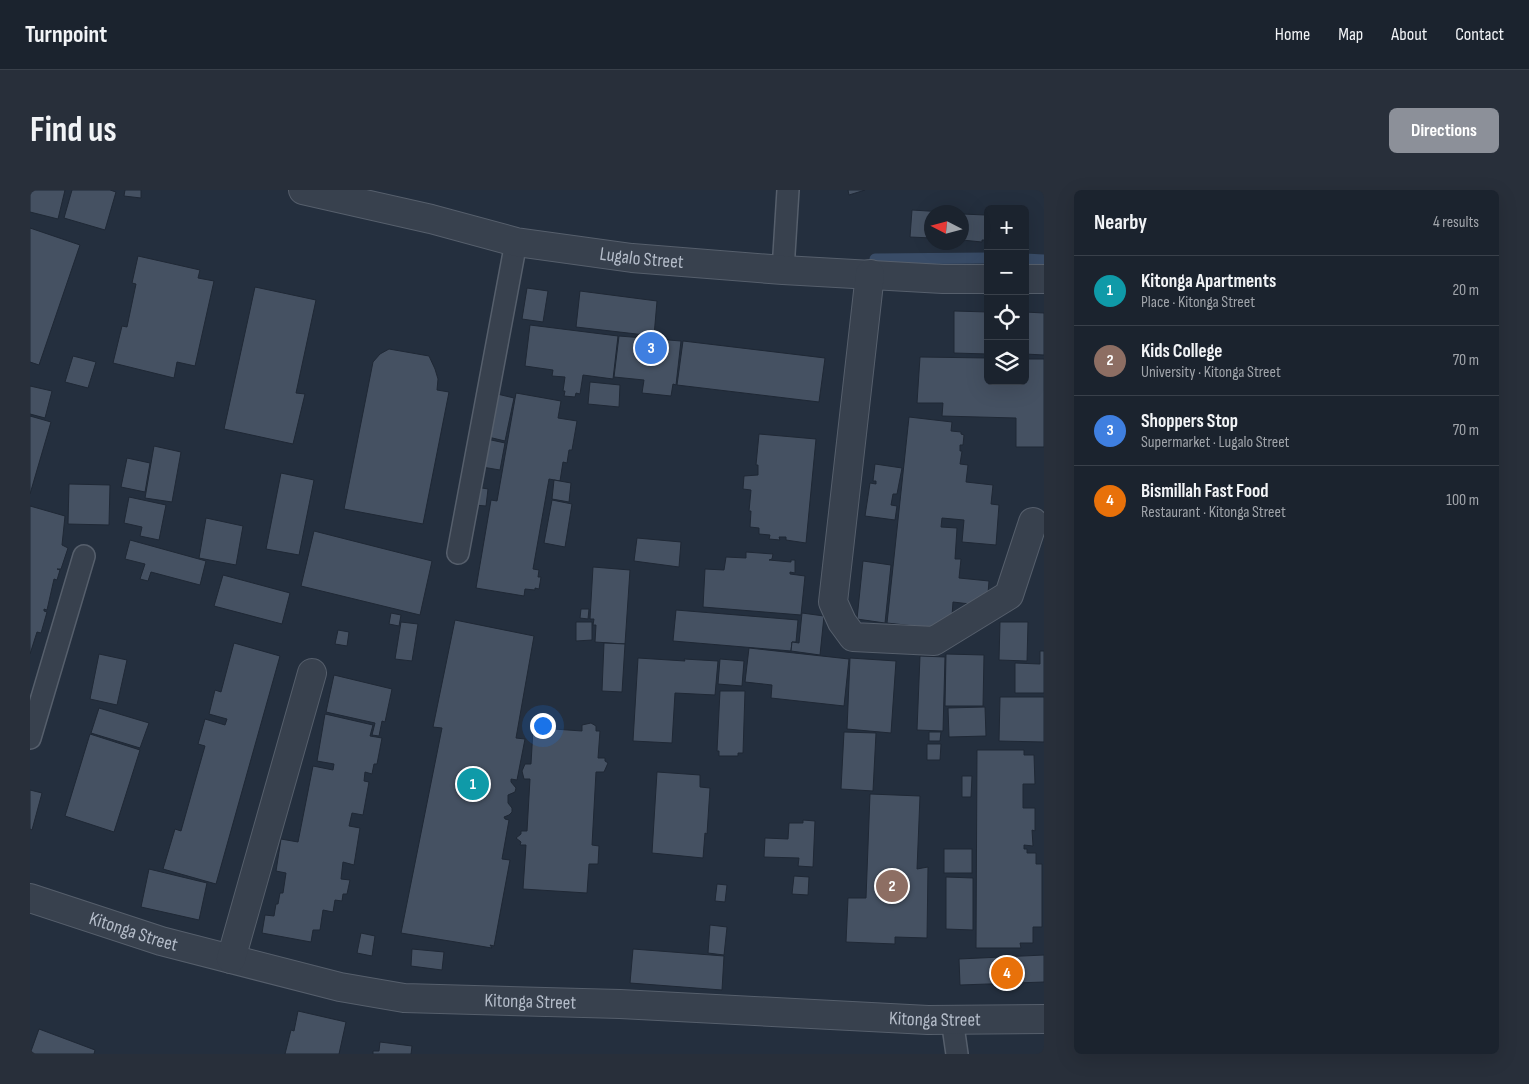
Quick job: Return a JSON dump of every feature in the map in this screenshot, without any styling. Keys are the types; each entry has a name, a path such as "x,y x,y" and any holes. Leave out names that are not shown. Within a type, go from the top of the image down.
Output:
{"street":[{"name":"Lugalo Street","path":"303,190 332,193 516,242 632,258 783,270 943,279 984,279"},
{"path":"870,274 833,602 842,622 853,637 934,641 1009,595 1033,522"},
{"path":"1029,279 1044,280"},
{"path":"231,959 312,673"},
{"name":"Kitonga Street","path":"30,898 161,941 340,987 404,998 620,1004 928,1020 1044,1019"}],"lane":[{"path":"783,270 788,190"},
{"path":"458,553 516,242"},
{"path":"30,738 84,556"},
{"path":"952,1019 957,1054"}],"building":[{"path":"30,190 65,190 58,219 30,212"},
{"path":"72,190 110,190 116,192 105,230 64,218"},
{"path":"125,190 141,190 141,198 124,196"},
{"path":"848,190 865,190 849,195"},
{"path":"912,210 924,211 924,238 910,237"},
{"path":"969,214 984,215 984,240 982,242 969,241"},
{"path":"30,228 80,245 39,365 30,362"},
{"path":"138,256 200,270 198,278 214,281 195,366 177,362 174,378 113,363 122,326 127,327 136,284 132,283"},
{"path":"255,287 316,300 296,393 305,394 293,444 224,429"},
{"path":"527,288 548,291 543,322 522,319"},
{"path":"580,291 657,301 654,336 576,327"},
{"path":"954,311 984,312 984,354 954,353"},
{"path":"1029,312 1044,313 1044,355 1029,354"},
{"path":"530,325 618,336 613,379 583,375 580,394 576,393 575,397 564,396 565,377 552,376 553,370 525,366"},
{"path":"619,336 681,341 676,385 673,384 671,396 642,393 644,380 614,377"},
{"path":"683,341 825,358 819,402 677,385"},
{"path":"389,349 429,356 438,379 437,390 449,392 423,524 344,509 373,362 380,354"},
{"path":"73,356 96,362 88,388 65,382"},
{"path":"920,357 984,358 984,385 1029,385 1029,359 1044,359 1044,447 1016,447 1016,418 942,416 943,403 917,403"},
{"path":"590,382 620,385 619,407 588,404"},
{"path":"30,386 52,391 45,418 30,414"},
{"path":"493,393 514,398 505,441 484,436"},
{"path":"516,393 561,401 558,418 577,421 572,450 569,450 567,463 563,462 560,481 549,479 533,569 539,570 538,577 541,577 539,589 525,589 524,596 476,588 491,500 497,501"},
{"path":"30,416 51,422 30,494"},
{"path":"909,417 952,422 951,431 961,432 964,435 963,445 960,445 960,451 962,451 960,464 968,465 966,482 993,485 991,504 999,505 996,545 962,542 964,520 942,518 941,527 957,528 955,559 961,559 959,578 989,581 987,606 953,602 951,630 887,623"},
{"path":"759,434 816,439 806,543 786,540 786,537 779,537 780,540 769,539 770,535 759,534 759,528 750,527 751,490 743,489 744,476 758,475 758,465 756,465"},
{"path":"482,438 505,443 500,470 476,466"},
{"path":"154,446 181,452 172,502 145,498"},
{"path":"127,458 150,463 145,492 121,487"},
{"path":"875,464 902,468 897,494 893,494 891,505 897,506 895,520 865,516 870,483 876,484 876,481 873,481"},
{"path":"281,473 314,480 299,555 266,549"},
{"path":"554,480 571,483 569,502 552,499"},
{"path":"69,484 110,485 109,525 68,524"},
{"path":"476,487 488,489 486,506 474,505"},
{"path":"129,497 166,505 159,540 140,536 142,527 124,523"},
{"path":"552,500 572,504 565,547 544,543"},
{"path":"30,506 65,516 62,545 68,548 61,569 57,569 60,570 57,580 54,579 47,610 44,609 47,612 41,633 37,632 30,654"},
{"path":"206,518 243,526 236,565 199,558"},
{"path":"314,531 432,561 420,615 301,586"},
{"path":"637,538 681,542 679,567 634,561"},
{"path":"130,540 206,561 200,585 151,572 148,581 140,579 145,564 125,559"},
{"path":"746,552 773,554 772,559 769,560 791,562 791,560 795,560 795,573 790,572 790,574 805,576 801,615 703,607 705,569 724,570 726,557 746,558"},
{"path":"863,561 891,565 885,623 857,619"},
{"path":"593,567 630,570 625,644 595,642 596,625 593,625 594,619 590,619"},
{"path":"223,575 290,593 282,624 214,606"},
{"path":"581,609 589,609 588,619 580,618"},
{"path":"676,610 798,620 796,642 792,642 791,651 673,641"},
{"path":"391,613 401,615 399,626 389,624"},
{"path":"802,613 824,616 820,655 791,651 792,642 799,643"},
{"path":"455,620 534,636 516,738 525,739 517,780 511,779 516,788 515,792 508,795 508,803 512,808 512,812 504,817 509,820 502,859 510,860 494,946 490,945 492,948 401,933 442,728 433,727"},
{"path":"401,622 418,624 412,661 395,659"},
{"path":"576,622 592,622 592,640 576,641"},
{"path":"1000,622 1028,622 1027,661 999,660"},
{"path":"338,630 349,632 347,646 335,644"},
{"path":"234,643 280,656 216,884 163,869 175,829 181,831 205,746 198,744 205,719 225,725 227,719 209,714 215,690 221,692"},
{"path":"604,643 625,644 622,692 602,691"},
{"path":"749,648 849,659 844,706 771,698 772,685 745,682"},
{"path":"1040,651 1044,651 1044,693 1015,693 1015,663 1040,664"},
{"path":"99,654 127,660 117,705 90,699"},
{"path":"946,654 984,655 983,706 945,706"},
{"path":"920,656 945,657 943,731 917,730"},
{"path":"638,658 718,661 715,695 675,693 672,743 633,741"},
{"path":"850,658 896,661 891,733 847,729"},
{"path":"720,659 744,661 742,686 718,684"},
{"path":"334,675 392,689 385,722 382,721 379,736 372,735 375,723 326,712"},
{"path":"720,691 745,691 743,753 738,753 738,756 719,756 719,751 717,751"},
{"path":"1000,697 1044,697 1044,742 999,741"},
{"path":"985,707 986,736 949,737 948,708"},
{"path":"99,708 149,723 140,748 91,733"},
{"path":"325,714 373,725 370,736 382,738 377,764 374,764 372,774 365,772 364,781 369,782 363,815 352,813 349,826 360,828 354,865 343,862 341,879 350,880 347,894 343,894 342,901 335,900 333,912 323,910 320,930 313,930 311,942 262,933 265,915 274,916 280,893 283,893 286,873 276,871 281,839 298,842 313,766 333,770 334,764 317,761"},
{"path":"544,721 555,723 554,729 582,731 582,725 591,723 596,726 596,731 600,731 598,758 605,758 605,761 608,763 604,772 596,772 592,845 599,846 598,864 589,864 587,893 523,889 526,845 520,845 521,842 516,838 521,834 521,831 527,831 530,779 524,779 522,771 525,764 531,764 533,729 540,730 541,723"},
{"path":"844,732 876,733 873,791 841,789"},
{"path":"929,732 941,732 940,741 929,741"},
{"path":"90,734 140,750 114,832 65,816"},
{"path":"927,744 941,744 940,760 927,760"},
{"path":"977,750 1024,750 1024,755 1034,755 1035,784 1023,784 1023,808 1035,808 1035,831 1032,830 1033,846 1024,845 1024,849 1027,849 1027,853 1036,853 1036,864 1042,864 1042,927 1033,927 1033,943 1020,943 1021,948 976,948"},
{"path":"657,772 700,775 700,787 710,788 707,834 705,833 703,858 652,853"},
{"path":"962,776 972,776 971,797 962,797"},
{"path":"30,790 42,793 32,830 30,829"},
{"path":"870,794 920,796 917,869 928,867 927,938 895,937 895,944 846,942 848,898 866,898"},
{"path":"803,820 815,821 813,867 798,866 799,858 764,857 765,838 788,839 789,823 803,823"},
{"path":"944,849 972,849 972,873 944,873"},
{"path":"149,869 207,883 199,920 141,907"},
{"path":"794,876 809,877 808,895 792,894"},
{"path":"946,877 973,878 973,930 946,929"},
{"path":"717,884 727,885 725,902 715,901"},
{"path":"710,925 727,927 724,955 708,953"},
{"path":"361,933 375,936 372,956 357,953"},
{"path":"412,949 444,952 442,970 411,966"},
{"path":"633,949 724,956 722,990 630,983"},
{"path":"1044,955 1044,982 960,985 959,959"},
{"path":"298,1011 346,1022 339,1054 285,1054 291,1030 294,1031"},
{"path":"39,1029 95,1050 94,1054 30,1054"},
{"path":"380,1042 412,1046 411,1054 373,1054 373,1051 379,1051"}],"waterway":[{"path":"875,259 984,258"},
{"path":"1029,259 1044,260"}],"place":[{"name":"Shoppers Stop","path":"651,348"},
{"name":"Kitonga Apartments","path":"473,784"},
{"name":"Kids College","path":"892,886"},
{"name":"Bismillah Fast Food","path":"1007,973"}]}
